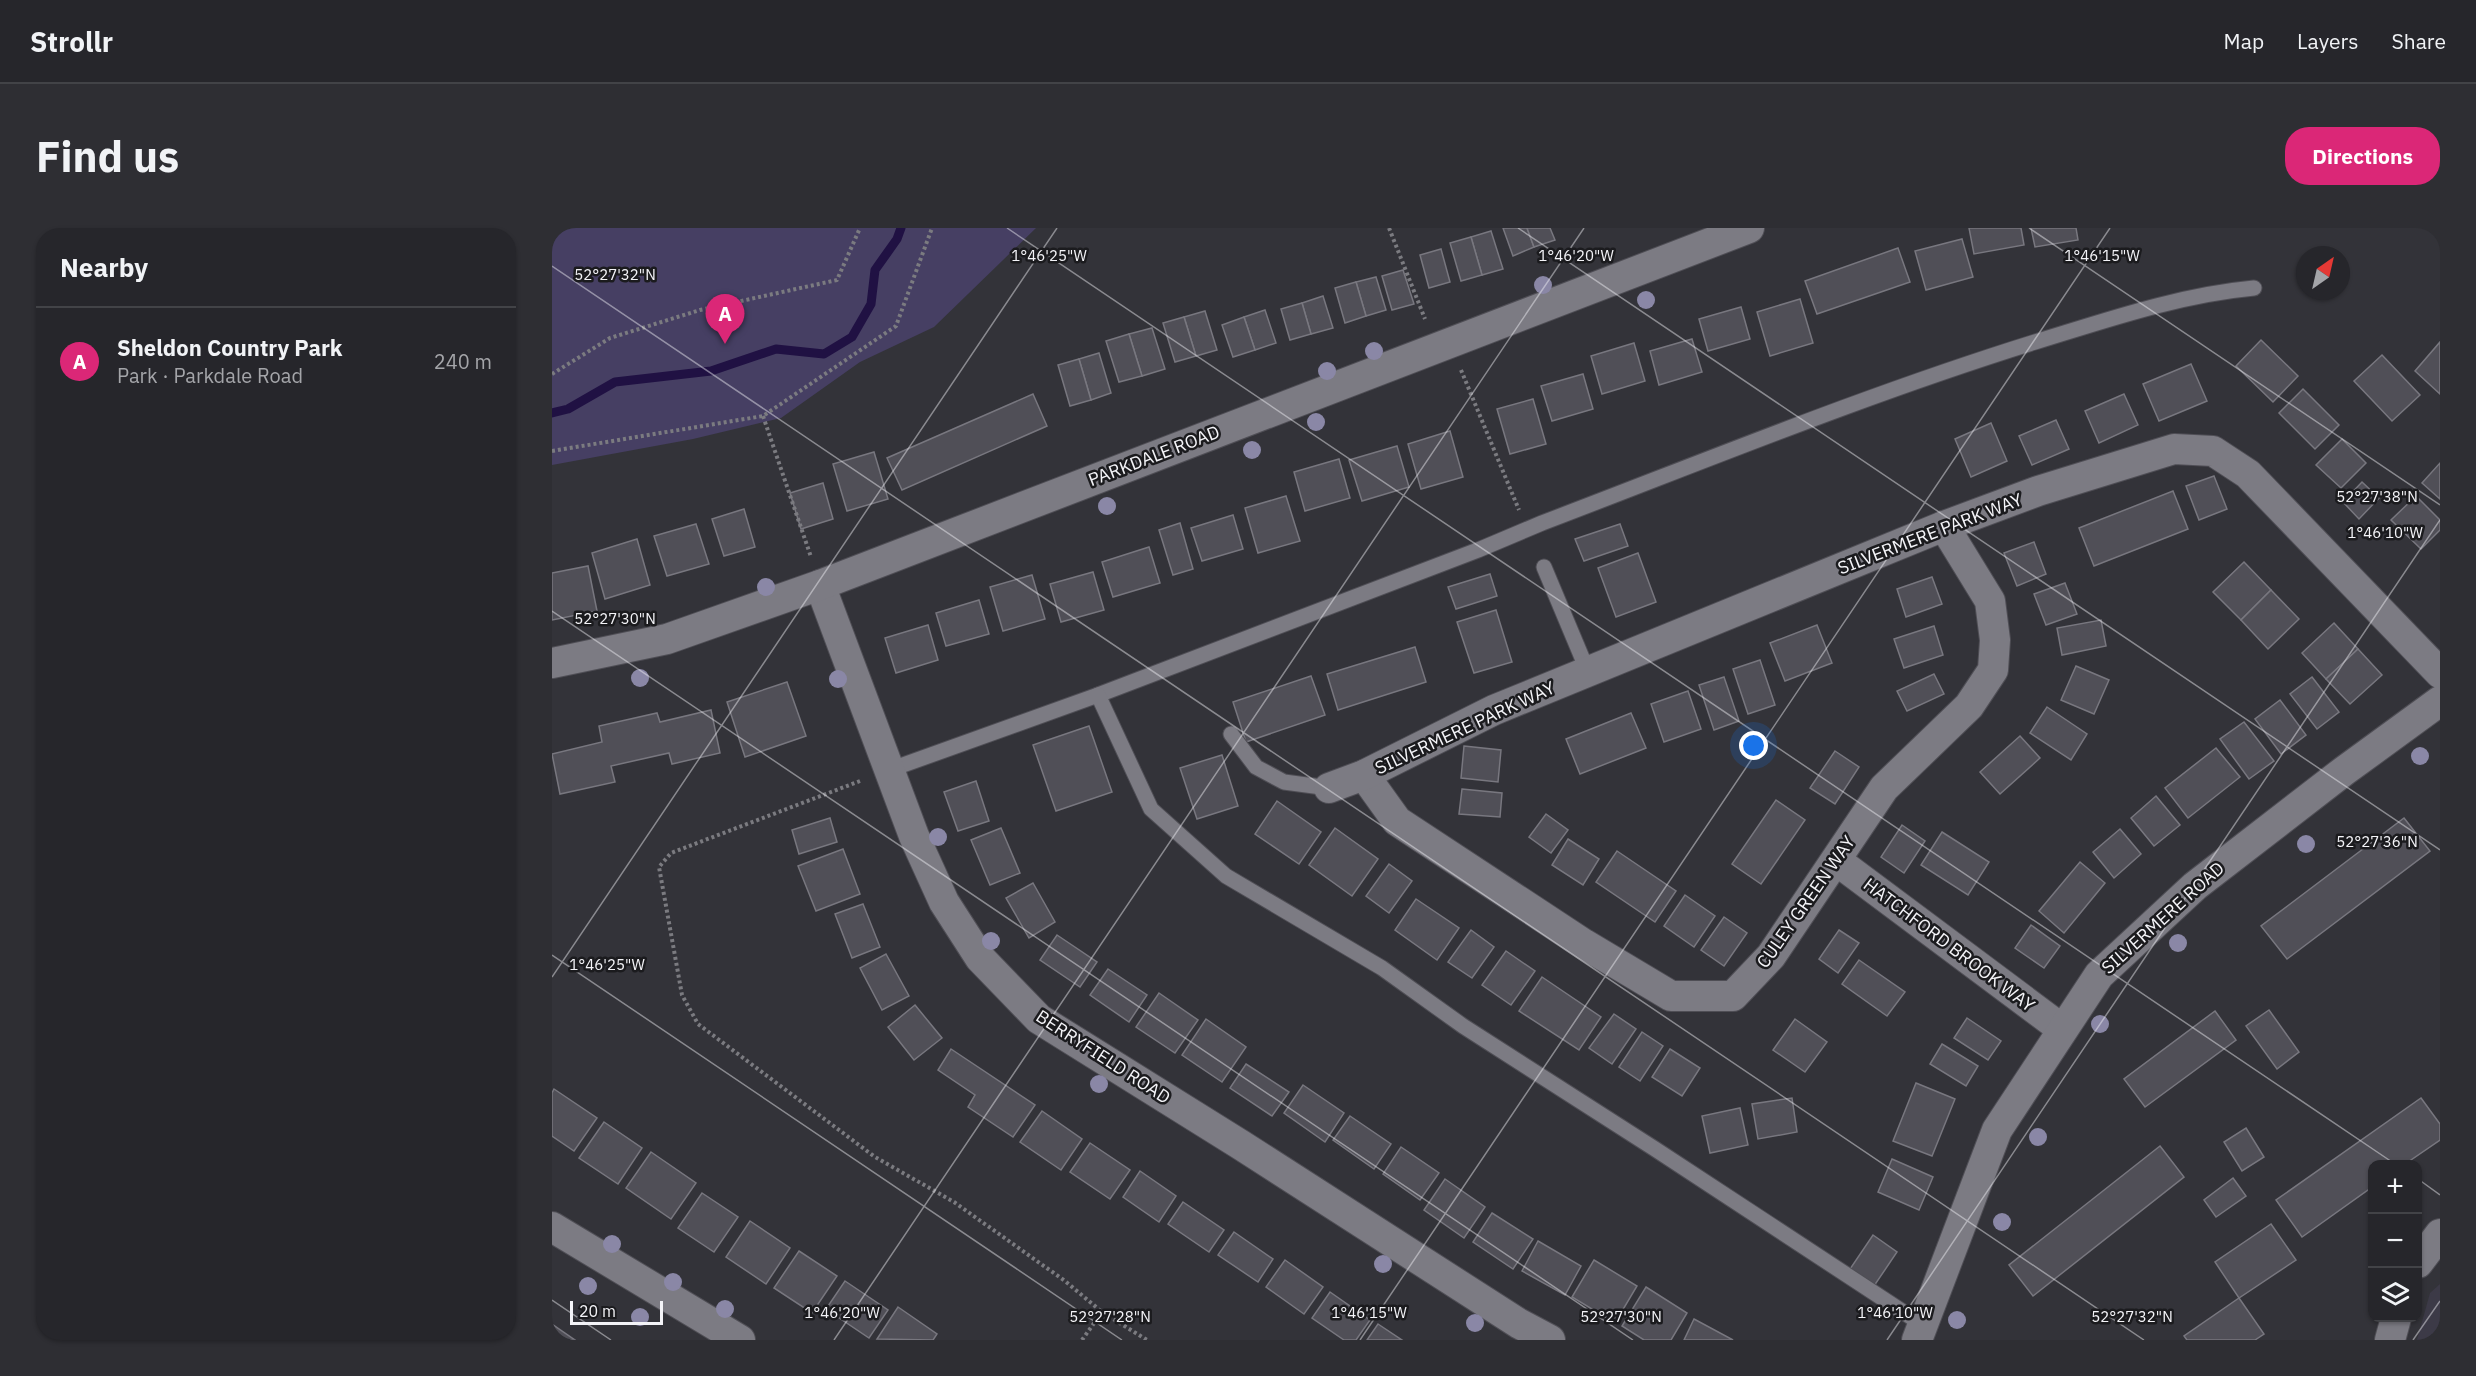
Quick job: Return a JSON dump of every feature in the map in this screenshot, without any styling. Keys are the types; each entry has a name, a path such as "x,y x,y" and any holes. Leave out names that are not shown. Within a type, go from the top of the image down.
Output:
{"street":[{"name":"PARKDALE ROAD","path":"552,663 667,639 820,585 1749,228"},
{"name":"SILVERMERE PARK WAY","path":"1364,776 1494,710 1944,526 2037,491 2174,449 2213,451 2248,474 2440,673"},
{"name":"CULEY GREEN WAY","path":"1364,776 1397,821 1584,944 1671,996 1733,996 1772,956 1884,788 1969,706 1993,670 1995,640 1990,601 1944,526"},
{"name":"BERRYFIELD ROAD","path":"820,585 914,836 944,902 980,958 1040,1019 1518,1323 1550,1340"},
{"name":"SILVERMERE ROAD","path":"1920,1332 1997,1130 2099,975 2195,886 2344,771 2440,701"},
{"path":"1329,788 1364,776"},
{"name":"HATCHFORD BROOK WAY","path":"1837,861 2062,1029"},
{"path":"552,1227 740,1340"},
{"path":"2422,1258 2440,1234"},
{"path":"2390,1340 2395,1322"}],"lane":[{"path":"889,770 1098,694 1758,441 1973,362 2115,318 2212,292 2254,288"},
{"path":"1544,567 1588,672"},
{"path":"1098,694 1151,809 1226,876 1382,968 1463,1026 1655,1149 1920,1332"},
{"path":"1231,734 1256,767 1284,782 1329,788"}],"path":[{"path":"552,374 610,338 700,310 837,280 860,228"},
{"path":"552,451 763,416 896,326 932,228"},
{"path":"1389,228 1527,529"},
{"path":"763,416 820,585"},
{"path":"889,770 671,853 659,867 682,995 698,1024 774,1083 875,1157 954,1202 1065,1281 1102,1312 1147,1340"},
{"path":"1082,1340 1102,1312"}],"shaded area":[{"path":"552,228 1036,228 934,327 860,362 781,418 693,439 552,465"},
{"path":"2440,1284 2440,1340 2417,1340 2422,1322 2430,1293"}],"building":[{"path":"1503,228 1527,228 1534,247 1513,256"},
{"path":"1527,228 1550,228 1555,240 1534,247"},
{"path":"1969,228 2021,228 2024,245 1974,254"},
{"path":"2031,228 2076,228 2078,240 2035,247"},
{"path":"1491,231 1503,269 1482,275 1471,237"},
{"path":"1471,237 1482,275 1461,281 1450,243"},
{"path":"1962,239 1973,277 1926,290 1915,251"},
{"path":"1898,248 1910,282 1817,314 1805,281"},
{"path":"1441,249 1450,282 1429,288 1420,255"},
{"path":"1403,270 1414,304 1392,310 1382,276"},
{"path":"1376,277 1386,310 1366,316 1356,282"},
{"path":"1356,282 1366,316 1345,323 1335,288"},
{"path":"1323,296 1333,328 1311,334 1302,303"},
{"path":"1800,299 1813,343 1770,356 1757,312"},
{"path":"1302,303 1311,334 1290,340 1281,309"},
{"path":"1741,307 1750,339 1708,351 1699,319"},
{"path":"1265,310 1276,343 1255,350 1244,317"},
{"path":"1205,311 1217,350 1196,356 1184,317"},
{"path":"1184,317 1196,356 1175,362 1163,323"},
{"path":"1244,317 1255,350 1233,357 1222,325"},
{"path":"1152,328 1165,369 1142,376 1129,334"},
{"path":"1129,334 1142,376 1119,382 1106,341"},
{"path":"1692,339 1702,372 1659,385 1650,351"},
{"path":"2261,340 2298,376 2273,402 2236,366"},
{"path":"2440,342 2440,394 2415,371"},
{"path":"1634,343 1645,381 1602,394 1591,356"},
{"path":"1099,353 1111,393 1091,400 1079,359"},
{"path":"2382,355 2420,395 2392,421 2354,381"},
{"path":"1079,359 1091,400 1070,406 1058,365"},
{"path":"2191,364 2207,401 2159,421 2143,384"},
{"path":"1583,374 1593,409 1552,421 1541,386"},
{"path":"2303,389 2339,425 2315,449 2279,413"},
{"path":"1033,394 1047,426 902,490 887,458"},
{"path":"2124,394 2138,425 2099,443 2085,411"},
{"path":"1533,399 1546,444 1510,454 1497,409"},
{"path":"2056,420 2069,449 2032,465 2019,436"},
{"path":"1991,423 2007,461 1971,477 1955,439"},
{"path":"1450,431 1463,477 1421,489 1408,444"},
{"path":"2342,439 2366,463 2341,488 2316,465"},
{"path":"1397,446 1409,487 1362,501 1349,460"},
{"path":"874,452 888,499 847,511 833,464"},
{"path":"1339,459 1350,498 1305,511 1294,472"},
{"path":"2440,463 2440,499 2422,483"},
{"path":"2214,476 2227,509 2199,520 2186,486"},
{"path":"2362,482 2379,498 2359,519 2343,502"},
{"path":"823,483 833,519 801,529 790,493"},
{"path":"2173,491 2188,529 2094,566 2079,528"},
{"path":"1286,496 1300,541 1258,553 1245,508"},
{"path":"2416,496 2440,520 2440,530 2421,549 2391,520"},
{"path":"744,509 755,547 724,556 712,519"},
{"path":"1233,515 1243,549 1202,561 1191,528"},
{"path":"1180,523 1193,569 1173,575 1159,530"},
{"path":"696,524 709,564 667,576 654,536"},
{"path":"1620,524 1628,546 1584,561 1575,539"},
{"path":"637,539 650,585 605,599 592,553"},
{"path":"2034,542 2046,574 2017,586 2004,553"},
{"path":"1149,547 1160,583 1113,597 1102,562"},
{"path":"1638,553 1656,602 1616,617 1598,568"},
{"path":"2244,562 2271,590 2241,620 2213,592"},
{"path":"588,566 597,611 552,620 552,573"},
{"path":"1093,572 1104,610 1061,622 1050,584"},
{"path":"1490,574 1497,596 1456,609 1448,587"},
{"path":"1032,575 1045,619 1003,631 990,587"},
{"path":"1932,577 1942,604 1906,617 1897,589"},
{"path":"2065,583 2077,614 2046,625 2034,594"},
{"path":"2271,590 2299,619 2268,649 2241,620"},
{"path":"979,600 989,634 946,646 936,613"},
{"path":"1496,610 1512,662 1474,673 1457,622"},
{"path":"2101,620 2106,646 2062,655 2057,628"},
{"path":"2334,623 2358,649 2326,679 2302,653"},
{"path":"928,625 938,660 896,673 885,638"},
{"path":"1817,625 1832,663 1785,681 1770,643"},
{"path":"1934,626 1943,655 1904,668 1894,639"},
{"path":"1415,647 1426,682 1338,710 1327,674"},
{"path":"2358,649 2382,675 2350,704 2326,679"},
{"path":"1760,660 1775,705 1748,714 1733,669"},
{"path":"2076,666 2109,680 2094,714 2061,700"},
{"path":"1934,674 1944,694 1907,711 1897,691"},
{"path":"1311,676 1325,715 1246,742 1233,702"},
{"path":"1724,677 1739,721 1714,730 1699,685"},
{"path":"2312,677 2339,712 2317,729 2290,694"},
{"path":"787,682 806,736 745,757 727,702"},
{"path":"1688,691 1701,729 1664,742 1651,704"},
{"path":"2280,700 2306,735 2281,754 2255,719"},
{"path":"2047,707 2087,734 2071,760 2030,733"},
{"path":"711,710 720,753 672,764 669,753 611,766 615,782 560,794 552,754 602,742 599,726 657,713 660,722"},
{"path":"1631,713 1646,748 1580,774 1566,739"},
{"path":"2244,722 2274,761 2249,779 2220,739"},
{"path":"1089,726 1112,792 1056,811 1033,745"},
{"path":"2020,736 2040,758 2000,794 1980,772"},
{"path":"1464,746 1501,750 1498,782 1461,778"},
{"path":"2216,748 2240,777 2188,818 2165,788"},
{"path":"1835,751 1859,767 1835,804 1810,788"},
{"path":"1222,755 1238,806 1197,819 1180,768"},
{"path":"976,781 989,821 958,831 944,792"},
{"path":"1462,789 1502,793 1500,817 1459,814"},
{"path":"2156,796 2180,825 2154,846 2131,818"},
{"path":"1776,800 1805,820 1761,884 1732,864"},
{"path":"1277,801 1321,832 1299,864 1255,834"},
{"path":"1546,814 1568,830 1551,853 1529,837"},
{"path":"830,818 837,842 799,854 792,830"},
{"path":"2404,818 2430,851 2287,959 2261,926"},
{"path":"1902,825 1925,841 1904,873 1881,857"},
{"path":"1001,828 1020,873 990,885 971,840"},
{"path":"1335,828 1378,859 1352,896 1309,865"},
{"path":"2120,829 2141,854 2114,878 2093,852"},
{"path":"1942,832 1989,862 1968,895 1921,865"},
{"path":"1568,839 1599,859 1583,885 1552,865"},
{"path":"843,849 860,894 816,911 798,866"},
{"path":"1617,851 1676,891 1655,922 1596,882"},
{"path":"2080,862 2105,883 2064,933 2039,911"},
{"path":"1389,864 1412,881 1389,913 1366,896"},
{"path":"1033,883 1055,922 1029,938 1006,898"},
{"path":"1685,895 1715,916 1694,947 1664,926"},
{"path":"1416,899 1459,928 1437,960 1395,930"},
{"path":"863,904 880,947 852,958 835,914"},
{"path":"1724,917 1747,933 1724,966 1701,950"},
{"path":"2031,925 2060,946 2044,968 2015,948"},
{"path":"1471,930 1494,947 1472,978 1448,962"},
{"path":"1839,930 1859,943 1838,973 1819,959"},
{"path":"1057,935 1097,962 1080,987 1040,960"},
{"path":"1506,951 1535,971 1511,1005 1482,985"},
{"path":"886,954 909,996 882,1010 860,968"},
{"path":"1859,960 1905,992 1887,1016 1842,984"},
{"path":"1108,969 1147,995 1129,1022 1090,995"},
{"path":"1542,977 1601,1017 1579,1050 1519,1011"},
{"path":"1159,993 1198,1020 1175,1053 1136,1027"},
{"path":"915,1005 942,1038 914,1060 888,1027"},
{"path":"2269,1010 2299,1052 2277,1069 2246,1026"},
{"path":"2215,1011 2236,1040 2145,1107 2124,1079"},
{"path":"1614,1014 1636,1029 1612,1064 1589,1048"},
{"path":"1967,1018 2001,1041 1988,1060 1954,1038"},
{"path":"1206,1019 1246,1047 1222,1082 1182,1055"},
{"path":"1795,1019 1827,1042 1805,1072 1773,1050"},
{"path":"1642,1032 1663,1046 1640,1081 1619,1067"},
{"path":"1942,1044 1978,1066 1966,1086 1930,1064"},
{"path":"951,1049 1035,1105 1013,1137 968,1107 975,1095 938,1070"},
{"path":"1670,1049 1700,1068 1682,1096 1652,1077"},
{"path":"1246,1064 1289,1092 1272,1116 1230,1088"},
{"path":"1916,1083 1955,1099 1932,1156 1893,1141"},
{"path":"1303,1085 1344,1113 1325,1142 1284,1113"},
{"path":"554,1089 597,1118 574,1151 552,1136 552,1093"},
{"path":"1792,1098 1797,1132 1758,1139 1752,1104"},
{"path":"2421,1098 2440,1124 2440,1140 2411,1160 2368,1160 2368,1190 2302,1237 2276,1200"},
{"path":"1740,1108 1748,1145 1710,1153 1702,1116"},
{"path":"1042,1111 1082,1139 1061,1170 1020,1142"},
{"path":"1350,1116 1391,1144 1374,1169 1333,1140"},
{"path":"604,1122 642,1148 618,1184 579,1158"},
{"path":"2246,1128 2264,1157 2242,1171 2224,1142"},
{"path":"1090,1143 1130,1170 1110,1199 1070,1172"},
{"path":"2160,1146 2184,1177 2033,1296 2009,1265"},
{"path":"1401,1147 1439,1173 1420,1200 1383,1174"},
{"path":"651,1152 696,1183 671,1219 626,1188"},
{"path":"1892,1159 1933,1177 1919,1210 1878,1192"},
{"path":"1140,1171 1176,1196 1159,1222 1123,1197"},
{"path":"2233,1178 2246,1196 2216,1217 2204,1200"},
{"path":"1445,1179 1485,1207 1464,1238 1424,1210"},
{"path":"702,1193 738,1217 714,1252 678,1228"},
{"path":"1183,1202 1224,1230 1209,1252 1168,1224"},
{"path":"1492,1213 1533,1239 1513,1269 1473,1242"},
{"path":"750,1221 790,1248 766,1284 726,1257"},
{"path":"2271,1224 2296,1260 2239,1298 2215,1262"},
{"path":"1234,1232 1273,1259 1258,1282 1218,1255"},
{"path":"1873,1235 1897,1252 1874,1286 1850,1269"},
{"path":"1538,1241 1581,1266 1565,1295 1522,1271"},
{"path":"799,1251 837,1276 812,1313 774,1288"},
{"path":"1285,1260 1323,1287 1304,1314 1266,1287"},
{"path":"1594,1260 1637,1286 1615,1323 1572,1297"},
{"path":"845,1281 888,1310 869,1338 826,1309"},
{"path":"1646,1287 1687,1313 1671,1340 1644,1340 1622,1326"},
{"path":"1330,1292 1370,1320 1356,1340 1344,1340 1312,1318"},
{"path":"2239,1298 2264,1334 2255,1340 2187,1340 2184,1336"},
{"path":"898,1307 937,1334 933,1340 877,1339"},
{"path":"1694,1319 1733,1340 1684,1340"},
{"path":"552,1324 575,1340 552,1340"},
{"path":"1378,1324 1402,1340 1367,1340"}],"waterway":[{"path":"552,413 568,409 615,382 711,371 776,349 824,354 852,337 871,304 875,270 897,239 901,228"}],"place":[{"name":"Sheldon Country Park","path":"725,344"}]}
